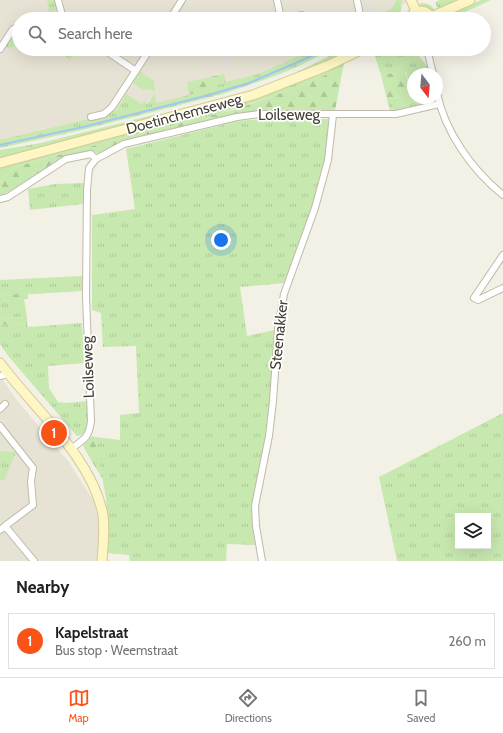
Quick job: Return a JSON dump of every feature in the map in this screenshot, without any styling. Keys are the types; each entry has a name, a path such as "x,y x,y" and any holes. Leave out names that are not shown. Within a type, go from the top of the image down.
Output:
{"main road":[{"path":"411,0 416,11 422,10 427,12"},
{"path":"444,12 470,0"},
{"name":"Doetinchemseweg","path":"0,163 253,95 327,66 348,56"},
{"path":"0,363 4,375 72,449 94,488 103,517 104,535 102,561"}],"street":[{"path":"58,0 61,12"},
{"path":"174,12 182,0"},
{"path":"277,0 280,12"},
{"path":"356,0 359,12"},
{"path":"0,49 12,29"},
{"path":"114,56 136,71"},
{"path":"91,117 104,114 110,109 146,56"},
{"path":"429,56 432,68"},
{"path":"439,104 451,132 464,153 477,170 503,195"},
{"name":"Loilseweg","path":"72,449 90,432 91,421 86,297 87,190 89,168 96,159 124,144 237,117 258,114 396,114 439,104"},
{"name":"Steenakker","path":"262,561 256,526 255,506 269,436 279,322 284,294 315,208 328,160 333,115"},
{"path":"0,199 8,196 66,159 91,154 96,159"},
{"path":"503,255 474,298 478,300 503,288"},
{"path":"0,409 5,404"},
{"path":"0,426 33,468 31,481 33,505 3,528 34,561"}],"shaded area":[{"path":"0,0 414,0 399,6 394,12 12,12 12,56 309,56 231,90 0,146"},
{"path":"371,4 373,12 366,12 365,6"},
{"path":"5,46 9,49 2,60 0,59 0,55"},
{"path":"222,56 227,56 228,65 222,67 220,59 222,58"},
{"path":"0,376 16,399 69,462 93,500 102,531 102,554 110,561 0,561"}],"green space":[{"path":"47,0 55,0 58,10 49,12"},
{"path":"396,0 402,0 400,12 384,12 391,9"},
{"path":"440,0 460,0 438,9 435,2"},
{"path":"481,0 491,0 465,12 455,12"},
{"path":"424,3 430,5 435,10 426,10 419,4"},
{"path":"10,38 12,38 12,47 9,49 5,46"},
{"path":"67,56 73,56 70,60"},
{"path":"298,56 319,56 272,77 223,94 78,131 0,148 0,140 89,119 89,121 104,117 114,110 116,111 126,94 142,104 144,101 148,104 155,94 156,103 189,95 226,82 261,73"},
{"path":"329,56 340,56 321,65 275,83"},
{"path":"375,56 419,56 428,67 407,68 407,77 406,72 381,75"},
{"path":"344,63 343,68 282,93 218,114 15,167 0,181 0,167 217,110 271,93"},
{"path":"343,68 335,111 248,113 230,115 138,139 98,154 94,151 73,154 66,156 29,181 0,196 0,181 15,167 233,110 282,93"},
{"path":"140,71 154,81 155,92 150,89 143,90 133,83"},
{"path":"405,71 407,79 407,96 387,99 381,75"},
{"path":"224,74 226,82 189,95 187,82"},
{"path":"407,96 407,104 425,104 400,111 390,111 387,99"},
{"path":"157,114 157,118 0,159 0,150 41,143"},
{"path":"279,119 330,119 323,168 318,189 310,216 285,283 240,287 247,336 275,330 271,396 264,452 253,507 253,530 255,545 227,544 226,561 130,561 129,555 108,553 106,498 95,437 120,440 120,415 139,413 136,346 103,347 101,313 92,310 92,215 135,209 126,149 234,122"},
{"path":"84,183 83,204 30,210 28,189 55,184"},
{"path":"82,276 82,291 0,296 0,280"},
{"path":"28,294 28,299 0,301 0,296"},
{"path":"24,299 27,317 0,319 0,301"},
{"path":"27,317 27,323 0,325 0,319"},
{"path":"27,323 28,327 82,323 84,363 48,366 49,388 58,402 66,403 88,401 87,427 85,432 81,435 77,436 9,357 0,344 0,325"},
{"path":"503,413 503,561 397,561 379,477"},
{"path":"92,436 95,437 103,480 83,446"},
{"path":"0,451 16,452 4,481 0,480"}],"waterway":[{"path":"0,145 83,127 209,95 249,83 312,56"}],"place":[{"name":"Kapelstraat","path":"54,433"}]}
